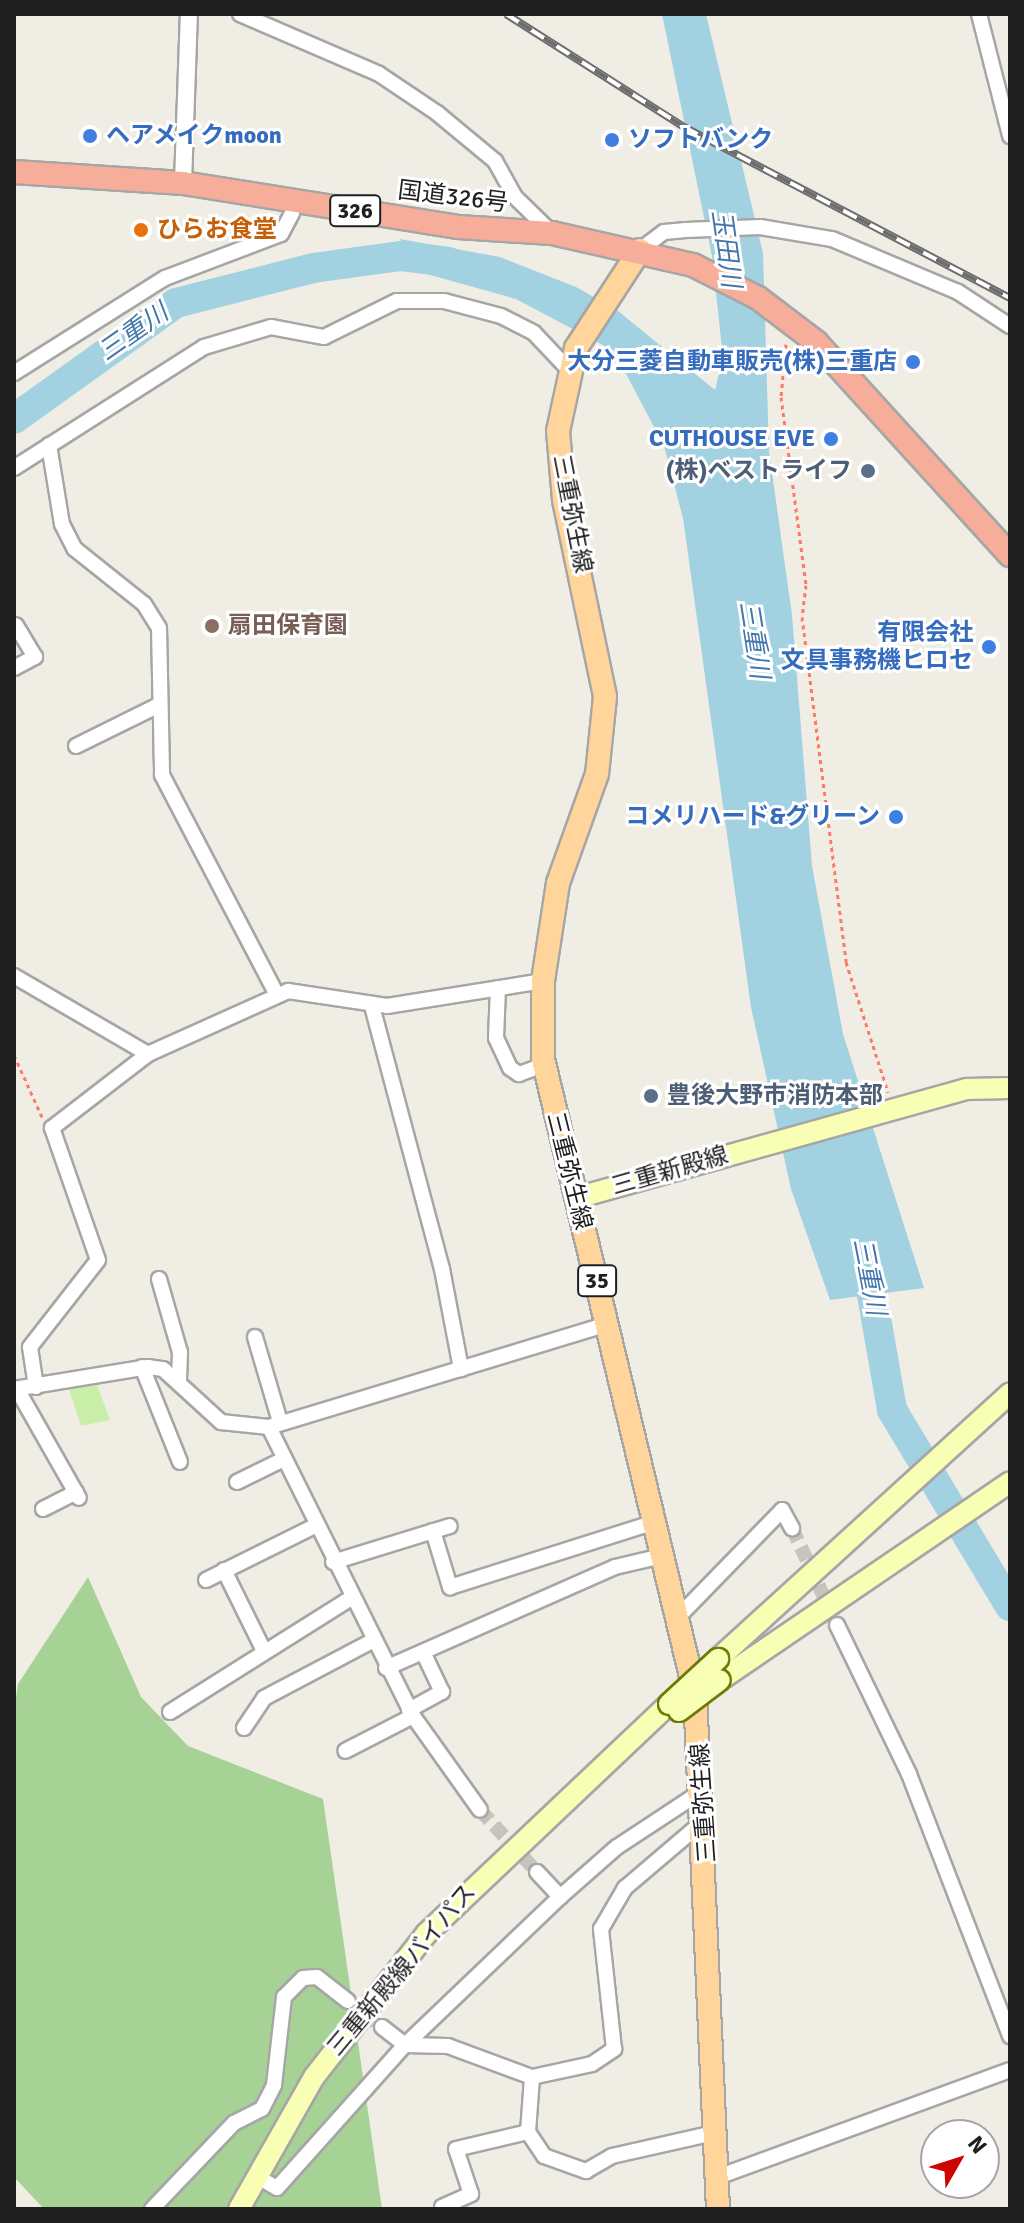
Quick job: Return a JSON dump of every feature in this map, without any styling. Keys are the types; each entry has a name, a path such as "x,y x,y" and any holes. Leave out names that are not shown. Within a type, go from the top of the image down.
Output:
{"highway":[{"name":"国道326号","path":"14,172 183,183 458,227 552,233 640,250 693,265 774,309 839,365 1010,555"}],"main road":[{"name":"三重弥生線","path":"640,250 610,288 570,366 560,475 603,665 604,726 593,788 558,883 543,981 544,1065 681,1614 705,1789 718,2209"},
{"name":"三重新殿線","path":"576,1198 967,1089 1010,1088"},
{"name":"三重新殿線バイパス","path":"239,2209 314,2077 427,1933 606,1763 719,1670 890,1499 1007,1396"},
{"name":"三重新殿線バイパス","path":"719,1670 1010,1482"}],"street":[{"path":"183,183 189,14"},
{"path":"240,14 379,74 437,113 495,161 515,197 552,233"},
{"path":"979,14 1010,136"},
{"path":"14,373 165,278 281,234 292,213"},
{"path":"640,250 664,232 686,230 760,227 832,239 896,263 1010,326"},
{"path":"14,468 204,347 271,327 324,337 397,301 444,301 501,316 534,333 570,366"},
{"path":"49,445 62,524 75,549 144,604 159,628 157,706 162,775 176,813 277,995"},
{"path":"14,668 35,657 16,625"},
{"path":"76,746 157,706"},
{"path":"14,976 148,1054"},
{"path":"36,1387 30,1347 98,1260 52,1128 148,1054 277,995 372,1006 543,981"},
{"path":"498,988 496,1038 510,1068 519,1074 544,1065"},
{"path":"372,1006 442,1269 461,1369"},
{"path":"159,1279 180,1352 179,1383"},
{"path":"43,1509 77,1495 15,1389 142,1367 163,1369 221,1422 274,1425 608,1324"},
{"path":"255,1337 282,1460 411,1713 480,1810"},
{"path":"142,1367 180,1462"},
{"path":"237,1482 282,1460"},
{"path":"681,1614 782,1510 792,1528"},
{"path":"433,1531 450,1587 658,1521"},
{"path":"206,1580 315,1526"},
{"path":"333,1562 450,1526"},
{"path":"386,1668 615,1567 666,1555"},
{"path":"224,1570 263,1649"},
{"path":"170,1712 263,1649 351,1598"},
{"path":"837,1625 909,1774 1010,2036"},
{"path":"244,1728 264,1698 372,1641"},
{"path":"345,1751 442,1692 423,1652"},
{"path":"256,2176 277,2188 405,2045 560,1897 617,1847 705,1789"},
{"path":"382,2027 405,2045 448,2046 532,2077 608,2059 614,2049 601,1929 625,1888 706,1819"},
{"path":"537,1872 560,1897"},
{"path":"152,2209 234,2123 262,2109 274,2085 284,1997 303,1978 317,1977 348,2001"},
{"path":"715,2178 1010,2070"},
{"path":"532,2077 528,2132 544,2156 586,2171 612,2156 714,2133"},
{"path":"442,2207 471,2194 456,2149 528,2132"}],"path":[{"path":"786,344 781,397 806,585 802,617 846,962 890,1095"},
{"path":"14,1055 52,1128"}],"green space":[{"path":"97,1385 110,1420 81,1426 69,1389"},
{"path":"88,1577 141,1697 188,1746 323,1799 382,2209 44,2209 14,2177 14,1711 18,1684"}],"water":[{"name":"玉田川","path":"662,14 706,14 763,253 769,451 792,615 812,866 843,1034 924,1288 830,1300 791,1189 751,1007 683,518 664,446 614,351 516,299 416,271 400,239 500,257 576,287 618,311 715,390 723,358 712,256"}],"waterway":[{"name":"三重川","path":"14,419 176,303 313,268 401,256 449,262"},
{"name":"三重川","path":"865,1255 892,1410 1010,1606"}],"tunnel":[{"path":"792,1528 837,1625"},
{"path":"480,1810 537,1872"},
{"path":"348,2001 382,2027"}],"railway":[{"path":"506,14 684,127 1010,298"}],"place":[{"name":"ヘアメイクmoon","path":"90,136"},
{"name":"ソフトバンク","path":"612,140"},
{"name":"ひらお食堂","path":"141,230"},
{"name":"大分三菱自動車販売(株)三重店","path":"913,362"},
{"name":"CUTHOUSE EVE","path":"831,439"},
{"name":"(株)ベストライフ","path":"868,471"},
{"name":"扇田保育園","path":"212,626"},
{"name":"有限会社 文具事務機ヒロセ","path":"989,647"},
{"name":"コメリハード&グリーン","path":"896,817"},
{"name":"豊後大野市消防本部","path":"651,1096"}]}
